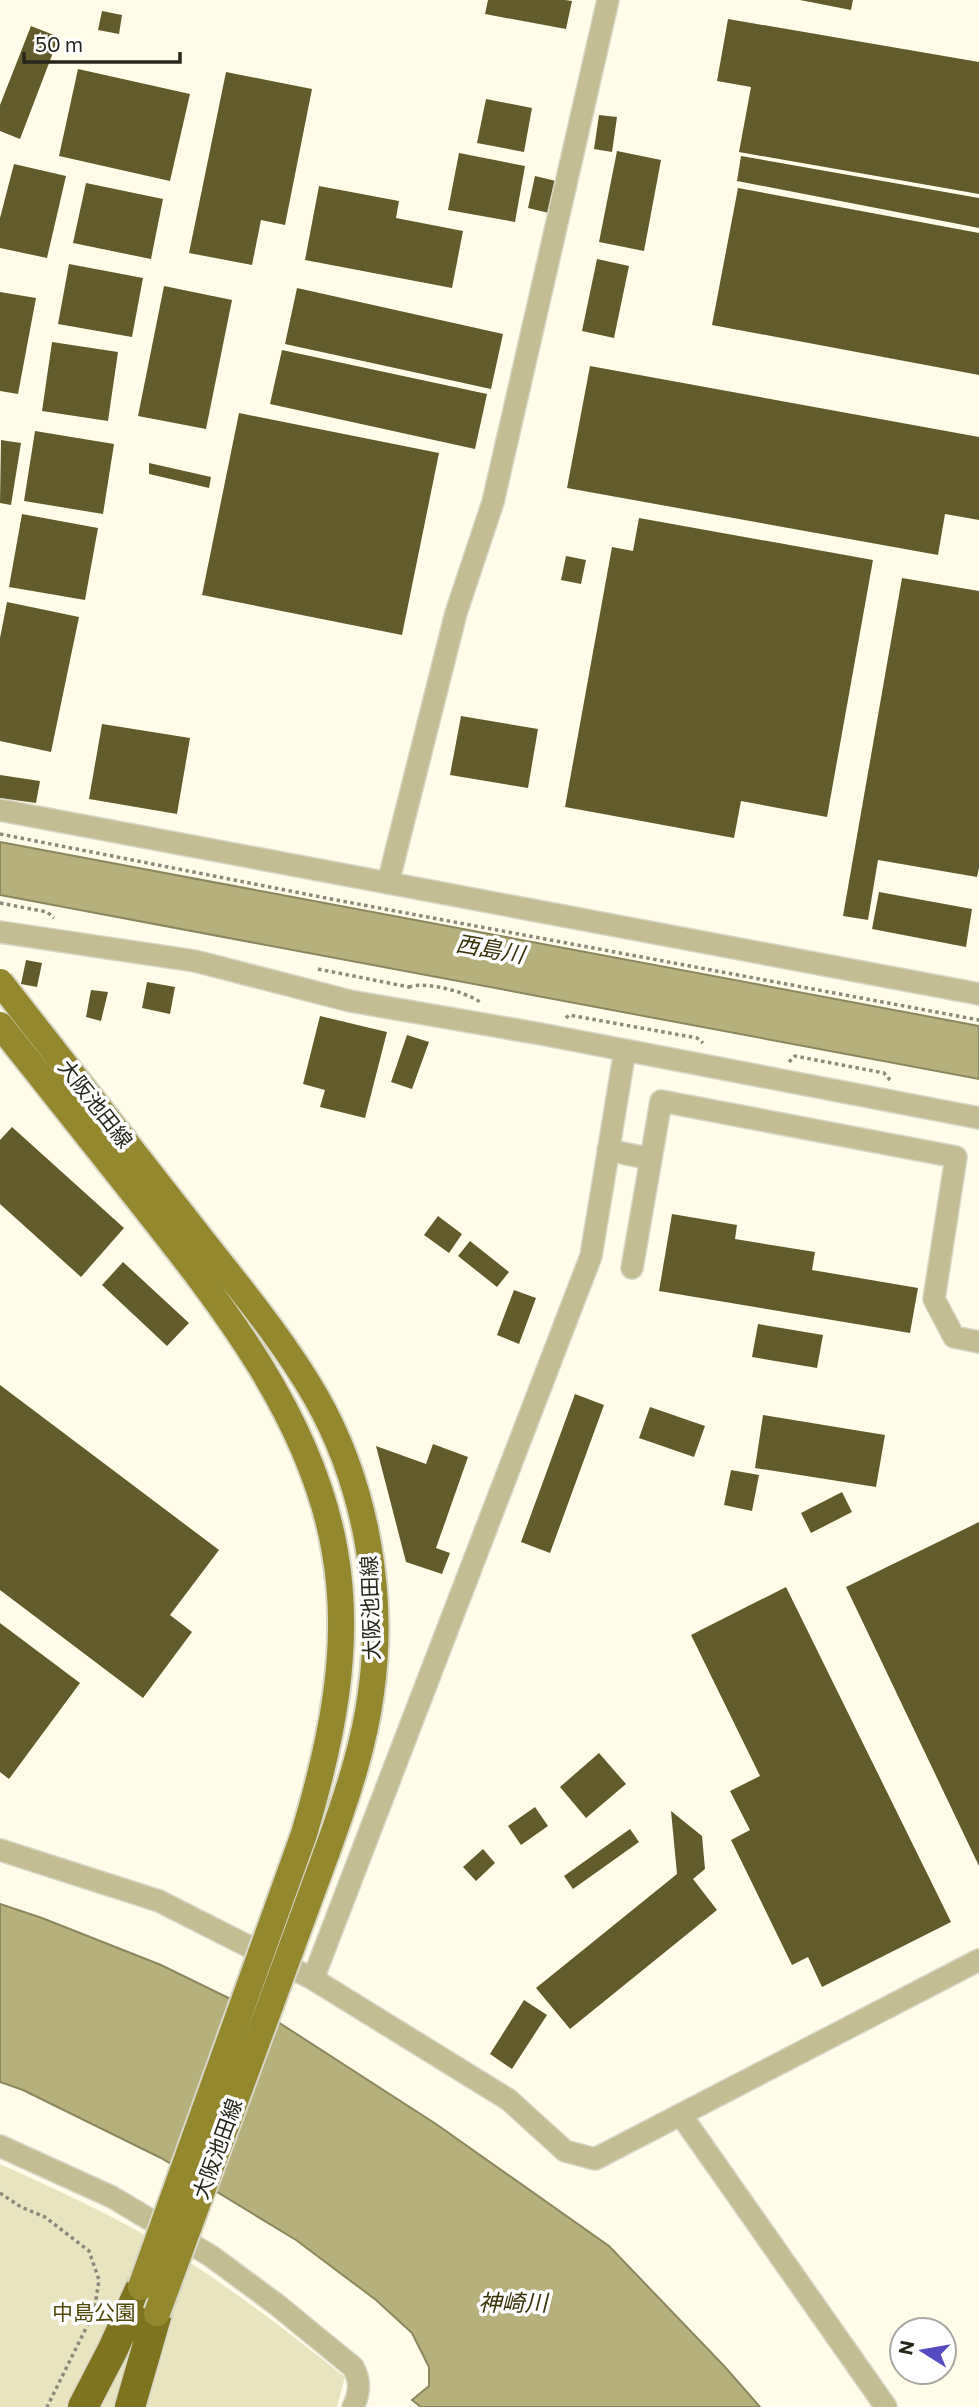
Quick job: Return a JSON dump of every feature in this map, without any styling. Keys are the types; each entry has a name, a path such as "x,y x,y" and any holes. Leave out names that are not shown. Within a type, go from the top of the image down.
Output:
{"highway":[{"path":"83,2407 141,2287"},
{"path":"130,2407 158,2314"}],"main road":[{"name":"大阪池田線","path":"0,982 250,1301 301,1372 323,1410 347,1465 367,1536 372,1576 375,1656 367,1718 354,1770 325,1859 158,2314"},
{"name":"大阪池田線","path":"0,1025 190,1264 246,1346 304,1451 318,1485 336,1553 341,1625 340,1662 330,1740 319,1783 300,1847 141,2287"}],"street":[{"path":"388,883 456,613 493,502 608,0"},
{"path":"0,810 979,994"},
{"path":"0,932 195,961 350,1001 625,1050 979,1118"},
{"path":"313,1979 591,1256 625,1050"},
{"path":"632,1268 661,1101 956,1157 934,1298 954,1337 979,1342"},
{"path":"608,1150 651,1159"},
{"path":"0,1850 159,1901 313,1979 509,2100 565,2151 596,2159 979,1959"},
{"path":"681,2115 886,2407"},
{"path":"0,2146 112,2197 211,2256 276,2304 353,2367 358,2375 359,2385 354,2407"}],"path":[{"path":"0,834 318,897 979,1020"},
{"path":"0,903 47,912 60,923"},
{"path":"409,987 418,984 471,995 484,1004"},
{"path":"564,1019 569,1015 697,1038 709,1048"},
{"path":"787,1063 795,1056 884,1073 892,1081"},
{"path":"0,2193 21,2207 45,2217 89,2251 99,2280 94,2312 47,2407"}],"green space":[{"name":"中島公園","path":"0,2164 139,2232 253,2307 345,2377 337,2407 0,2407"}],"water":[{"name":"西島川","path":"0,842 979,1026 979,1079 0,895"},
{"name":"神崎川","path":"0,1904 161,1965 278,2022 436,2124 609,2246 760,2407 421,2407 412,2400 429,2386 429,2367 412,2333 376,2300 296,2240 161,2158 23,2090 0,2082"}],"building":[{"path":"488,0 572,1 566,29 485,14"},
{"path":"800,0 853,0 851,10"},
{"path":"102,11 122,15 119,34 98,30"},
{"path":"728,19 979,62 979,194 739,152 751,87 717,81"},
{"path":"31,26 59,37 20,139 0,131 0,105"},
{"path":"78,69 190,94 170,181 59,156"},
{"path":"226,72 312,89 285,225 261,220 252,265 189,253"},
{"path":"486,99 532,108 524,152 477,143"},
{"path":"599,115 617,117 612,152 594,149"},
{"path":"617,151 661,160 644,251 599,242"},
{"path":"459,153 525,166 515,222 448,210"},
{"path":"741,156 979,198 979,228 737,181"},
{"path":"14,164 66,176 47,258 0,248 0,218"},
{"path":"535,176 556,181 549,213 528,208"},
{"path":"86,183 163,199 151,259 73,243"},
{"path":"319,186 399,201 396,218 463,231 452,288 305,260"},
{"path":"738,188 979,233 979,375 712,325"},
{"path":"597,259 629,266 614,338 582,331"},
{"path":"69,264 143,278 132,337 58,324"},
{"path":"164,286 232,300 206,429 138,416"},
{"path":"297,288 503,334 491,389 285,344"},
{"path":"0,292 36,298 18,394 0,391"},
{"path":"52,342 118,352 108,421 42,411"},
{"path":"282,350 487,394 475,449 270,404"},
{"path":"590,366 979,437 979,520 945,514 938,555 567,488"},
{"path":"239,413 439,453 402,635 202,595"},
{"path":"35,431 114,444 103,514 24,501"},
{"path":"1,440 21,443 11,505 0,503"},
{"path":"149,463 211,477 209,488 149,474"},
{"path":"22,514 98,528 85,600 9,587"},
{"path":"639,518 873,560 827,817 741,801 734,838 565,807 612,547 633,551"},
{"path":"566,556 586,560 581,584 561,580"},
{"path":"902,578 979,591 979,868 977,877 878,860 868,920 843,916"},
{"path":"7,602 79,617 51,752 0,741 0,638"},
{"path":"461,716 538,729 528,788 450,775"},
{"path":"102,724 190,738 177,814 89,799"},
{"path":"0,775 40,781 36,803 0,798"},
{"path":"879,892 972,909 966,947 872,929"},
{"path":"26,960 42,963 37,987 21,984"},
{"path":"147,982 175,987 170,1014 142,1008"},
{"path":"91,990 108,992 101,1021 86,1017"},
{"path":"320,1016 387,1032 365,1118 320,1107 325,1090 303,1084"},
{"path":"407,1035 429,1042 412,1089 391,1082"},
{"path":"12,1127 124,1228 81,1277 0,1204 0,1140"},
{"path":"672,1214 737,1225 735,1239 815,1252 812,1270 918,1288 910,1333 659,1291"},
{"path":"438,1216 462,1234 449,1253 424,1235"},
{"path":"470,1241 509,1272 497,1287 458,1256"},
{"path":"123,1262 189,1323 167,1346 102,1285"},
{"path":"514,1290 536,1298 519,1344 497,1335"},
{"path":"758,1324 823,1335 817,1368 752,1357"},
{"path":"0,1385 219,1550 170,1615 192,1632 143,1698 0,1590"},
{"path":"575,1394 604,1405 550,1553 521,1542"},
{"path":"650,1407 705,1426 694,1457 639,1438"},
{"path":"763,1415 885,1435 876,1487 755,1468"},
{"path":"433,1444 468,1457 436,1548 450,1553 442,1574 406,1562 376,1446 426,1464"},
{"path":"731,1470 759,1475 752,1511 724,1505"},
{"path":"842,1492 852,1512 811,1533 801,1513"},
{"path":"979,1522 979,1866 846,1587"},
{"path":"786,1587 951,1922 822,1987 808,1957 792,1965 731,1840 750,1830 730,1791 760,1776 691,1635"},
{"path":"0,1623 80,1683 9,1779 0,1772"},
{"path":"599,1753 626,1784 586,1818 560,1787"},
{"path":"535,1807 548,1826 521,1845 508,1826"},
{"path":"671,1811 702,1836 705,1869 693,1879 717,1910 570,2029 536,1988 677,1874"},
{"path":"630,1829 639,1842 573,1889 564,1876"},
{"path":"483,1849 495,1863 476,1881 463,1867"},
{"path":"524,2000 547,2015 512,2069 490,2054"}]}
